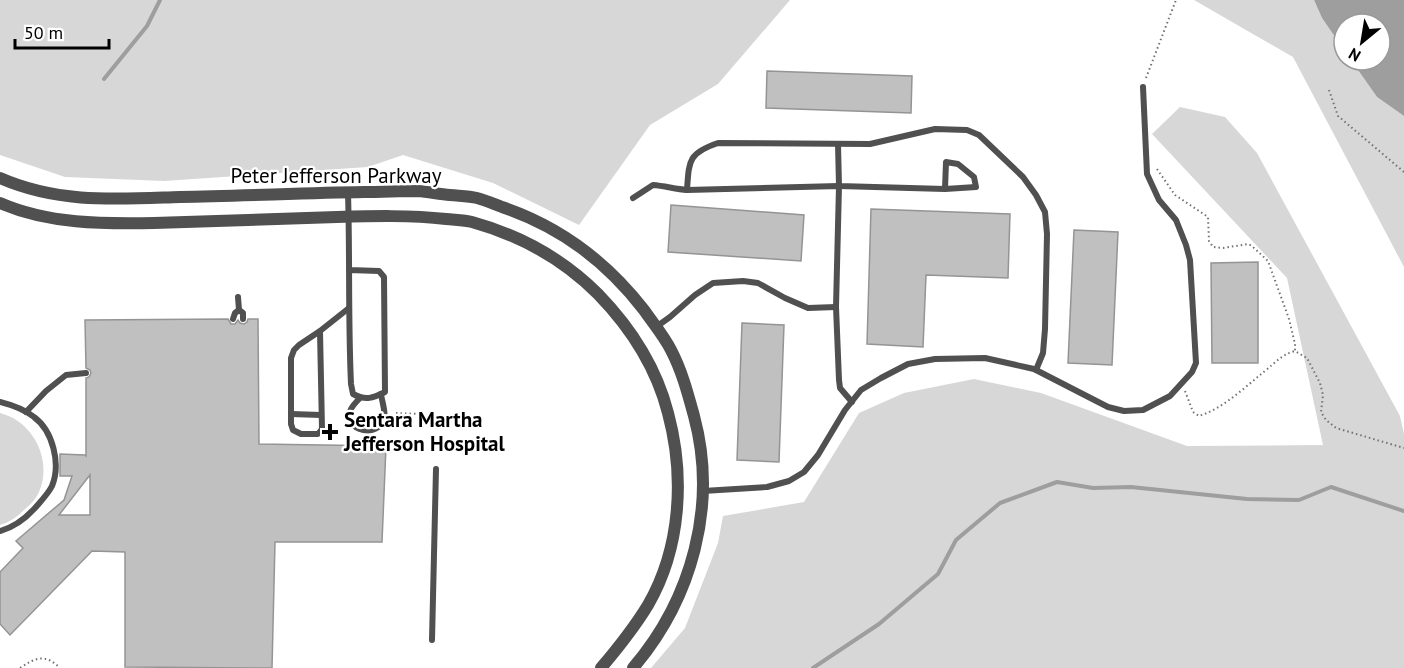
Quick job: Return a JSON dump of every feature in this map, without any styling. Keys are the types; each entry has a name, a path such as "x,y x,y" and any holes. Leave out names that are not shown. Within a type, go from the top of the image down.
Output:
{"street":[{"name":"Peter Jefferson Parkway","path":"0,178 15,185 55,195 108,199 417,191 476,198 522,214 565,235 599,260 630,292 671,349 686,386 698,431 703,477 701,516 695,549 684,585 670,616 633,668"},
{"name":"Peter Jefferson Parkway","path":"0,203 11,208 53,218 107,224 416,216 471,222 513,236 552,256 583,279 626,325 649,360 663,393 674,435 679,478 672,544 662,576 649,604 626,639 601,668"}],"lane":[{"path":"702,491 767,487 789,481 804,472 861,390 908,364 935,359 985,357 1036,370 1108,407 1124,411 1143,410 1170,396 1192,372 1196,363 1190,260 1176,220 1159,200 1147,174 1143,87"},
{"path":"687,190 688,165 693,157 706,147 718,143 870,144 935,129 967,130 979,135 1023,177 1036,195 1044,212 1047,234 1046,330 1043,353 1036,370"},
{"path":"838,144 836,307 840,388 852,402"},
{"path":"633,198 653,185 687,190 839,186 945,189 976,187 974,177 958,164 946,162 945,189"},
{"path":"348,193 348,217 351,384 353,394 360,398 371,398 385,392 384,278 379,272 349,270"},
{"path":"657,327 695,295 713,284 723,282 758,283 808,308 836,307"},
{"path":"238,297 239,310 243,313 243,319"},
{"path":"320,331 322,429 318,434 301,434 293,430 291,424 291,358 294,350 350,308"},
{"path":"233,319 239,310"},
{"path":"26,412 46,391 66,375 86,373"},
{"path":"360,398 350,410 349,417 351,423 357,428 370,431 382,423 384,416 381,394"},
{"path":"0,402 26,412 36,419 52,442 56,466 52,485 44,498 27,517 0,531"},
{"path":"291,414 321,415"},
{"path":"432,640 436,469"}],"path":[{"path":"1143,87 1176,0"},
{"path":"1329,90 1338,116 1404,172"},
{"path":"1152,162 1175,195 1208,217 1209,241 1213,247 1223,248 1248,244 1268,261 1289,319 1296,344 1295,351"},
{"path":"1180,385 1193,412 1199,416 1211,412 1224,403 1284,354 1295,351 1307,358 1320,383 1323,395 1321,412 1326,420 1336,428 1404,448"},
{"path":"396,413 419,414"},
{"path":"20,668 41,658 52,661 60,668"}],"shaded area":[{"path":"0,0 790,0 718,84 650,125 579,225 493,183 403,155 368,167 164,181 65,177 0,155"},
{"path":"1194,0 1314,0 1332,33 1332,72 1359,72 1377,97 1404,116 1404,267 1293,57"},
{"path":"1314,0 1404,0 1404,116 1377,97 1359,72 1392,72 1392,12 1332,12 1332,33"},
{"path":"1180,107 1225,117 1257,153 1400,416 1404,434 1404,668 651,668 685,628 718,543 723,516 804,502 859,413 904,393 974,379 1041,393 1187,446 1323,445 1287,278 1152,134"},
{"path":"0,413 12,417 31,433 42,455 43,480 35,499 16,517 0,525"}],"building":[{"path":"767,71 912,76 911,113 766,108"},
{"path":"671,205 804,215 801,261 668,252"},
{"path":"871,209 1010,214 1008,278 926,275 923,347 867,344"},
{"path":"1074,230 1118,232 1112,365 1068,363"},
{"path":"1258,262 1258,363 1212,363 1211,263"},
{"path":"228,319 231,324 235,324 238,320 244,324 248,319 258,319 259,444 386,446 382,542 275,542 272,668 125,667 125,552 92,551 10,635 0,624 0,572 23,548 16,541 64,500 72,476 60,476 60,454 86,456 86,378 91,373 86,368 85,320","holes":["90,475 90,515 59,515"]},
{"path":"742,323 784,325 779,462 737,460"}],"waterway":[{"path":"104,79 147,26 160,0"},
{"path":"813,668 879,624 938,574 956,540 1000,503 1057,482 1093,488 1131,487 1247,499 1299,500 1331,487 1404,511"}],"place":[{"name":"Sentara Martha Jefferson Hospital","path":"330,432"}]}
